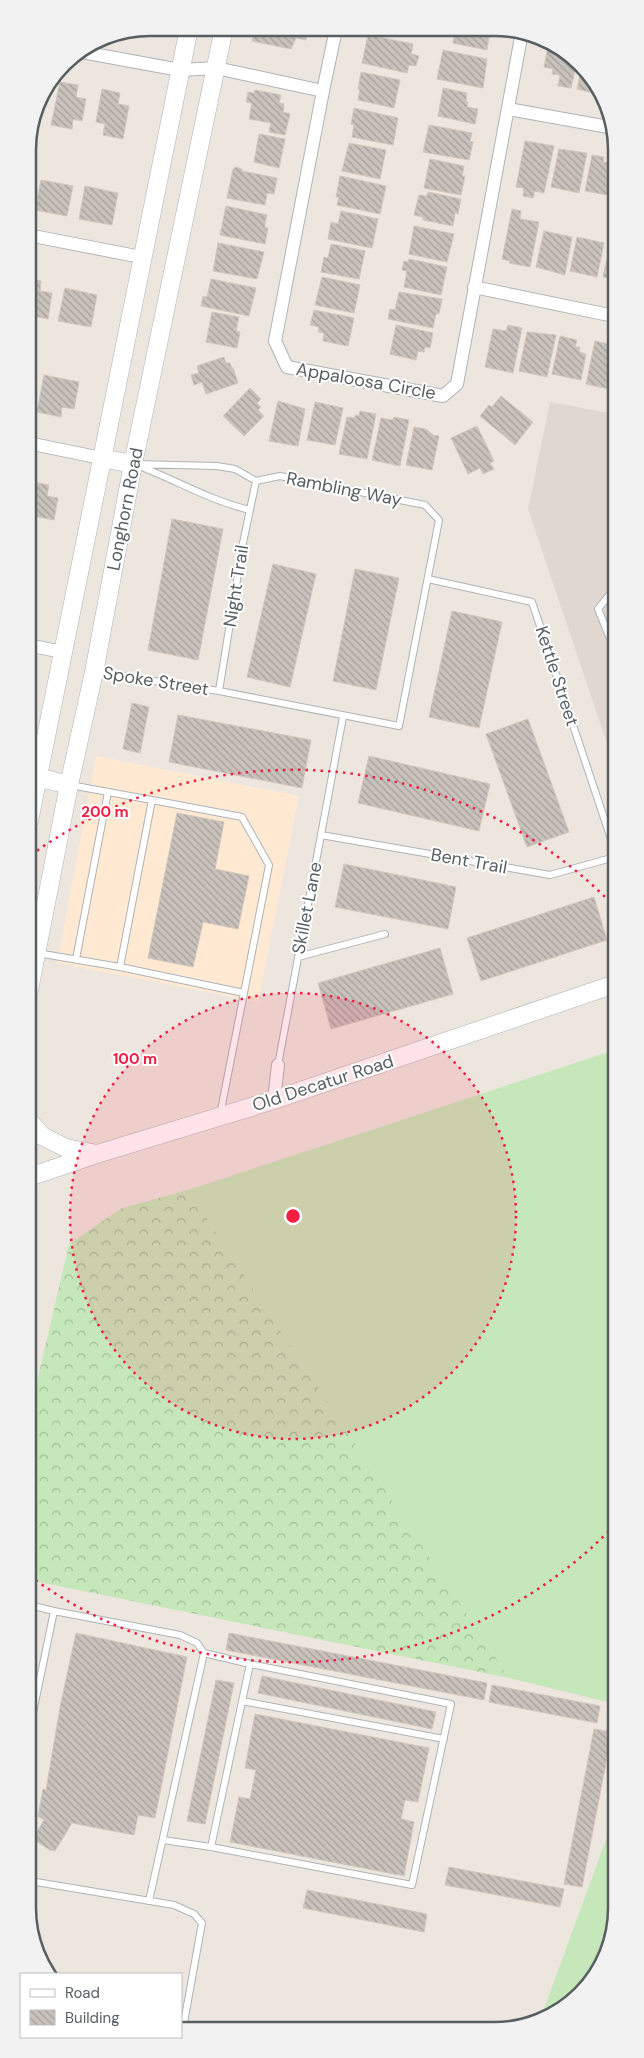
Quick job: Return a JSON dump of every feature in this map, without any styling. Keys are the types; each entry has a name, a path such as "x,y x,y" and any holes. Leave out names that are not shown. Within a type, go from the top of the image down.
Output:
{"main road":[{"name":"Longhorn Road","path":"36,772 187,36"},
{"name":"Longhorn Road","path":"36,952 69,785 94,672 133,464 222,36"},
{"path":"101,458 133,464"},
{"path":"36,786 69,785"},
{"name":"Old Decatur Road","path":"36,1175 274,1100 608,986"},
{"path":"36,1129 42,1136 66,1148 97,1154"}],"street":[{"path":"91,54 180,70 216,68 323,91 335,36"},
{"name":"Appaloosa Circle","path":"323,91 275,341 287,367 444,396 456,384 521,39"},
{"path":"508,109 606,126"},
{"path":"36,237 141,257"},
{"path":"474,287 608,315"},
{"path":"36,445 101,458"},
{"path":"36,647 62,652"},
{"name":"Skillet Lane","path":"274,1100 278,1064"}],"lane":[{"path":"133,464 217,466 235,469 256,481"},
{"path":"133,464 167,476 223,503 250,510"},
{"name":"Rambling Way","path":"256,481 280,476 425,505 439,520 399,726 343,717"},
{"name":"Night Trail","path":"219,691 256,481"},
{"name":"Kettle Street","path":"428,580 532,602 608,830"},
{"path":"608,597 598,609 608,634"},
{"name":"Spoke Street","path":"94,672 219,691 343,717"},
{"name":"Skillet Lane","path":"278,1064 343,717"},
{"path":"69,785 242,816 270,865 220,1116"},
{"path":"76,959 108,792"},
{"path":"120,967 152,800"},
{"name":"Bent Trail","path":"321,835 550,875 608,859"},
{"path":"298,957 385,934"},
{"path":"36,952 120,967 244,993"},
{"path":"36,1606 180,1635 197,1643 204,1653 250,1664 451,1704 412,1885 211,1847 163,1840"},
{"path":"36,1698 54,1611"},
{"path":"149,1901 204,1653"},
{"path":"211,1847 250,1664"},
{"path":"242,1701 444,1739"},
{"path":"36,1882 174,1905 194,1914 202,1923 184,2022"}],"shaded area":[{"path":"550,402 608,413 608,746 528,509"},
{"path":"96,756 299,796 258,1002 57,963"}],"green space":[{"path":"608,1052 608,1702 509,1678 188,1190"},
{"path":"188,1190 509,1678 36,1581 36,1387 69,1244 122,1208"},
{"path":"608,1834 608,1915 602,1944 596,1958 579,1983 563,1998 544,2010"}],"building":[{"path":"253,36 307,36 306,40 296,38 291,49 252,41"},
{"path":"368,36 413,44 411,54 419,56 416,66 409,65 407,73 362,63"},
{"path":"454,36 493,36 489,37 487,50 453,43"},
{"path":"443,50 487,59 483,88 437,79"},
{"path":"547,50 563,60 575,71 571,88 558,86 560,75 552,74 553,69 544,67"},
{"path":"361,72 400,80 394,108 358,100"},
{"path":"580,76 592,93 577,89"},
{"path":"60,82 78,85 76,97 86,99 82,121 73,119 72,129 51,125"},
{"path":"443,88 467,93 467,107 478,109 475,124 438,116"},
{"path":"102,89 120,93 118,104 129,106 123,139 103,135 105,124 96,122"},
{"path":"255,90 281,95 279,103 284,104 283,112 290,114 285,135 269,132 271,123 249,119 252,103 246,102 248,92 254,93"},
{"path":"354,108 398,118 393,145 352,137 354,125 351,124"},
{"path":"429,125 472,133 470,141 473,142 469,160 423,152"},
{"path":"259,134 285,139 279,168 254,162"},
{"path":"525,141 554,146 544,193 535,191 533,198 523,196 524,188 516,187"},
{"path":"349,143 386,150 380,179 342,171"},
{"path":"559,149 587,153 579,193 551,187"},
{"path":"592,155 604,157 603,162 608,163 608,195 585,191"},
{"path":"430,159 464,166 462,176 465,176 461,195 424,188"},
{"path":"236,167 242,169 242,171 277,178 274,194 267,193 265,205 227,198 233,169"},
{"path":"340,176 386,186 380,214 337,205 339,197 336,197"},
{"path":"41,180 73,186 67,216 36,210"},
{"path":"85,186 118,193 112,225 79,219"},
{"path":"428,192 461,199 458,214 455,213 453,226 423,220 423,217 414,215 419,195 427,196"},
{"path":"226,206 267,215 265,228 268,228 265,244 220,235"},
{"path":"512,209 521,211 520,219 539,222 530,267 509,263 510,261 502,259"},
{"path":"341,211 378,219 372,248 328,239 331,222 338,224"},
{"path":"414,226 454,234 447,262 409,254"},
{"path":"544,231 572,237 565,275 536,267"},
{"path":"577,237 604,243 597,277 570,271"},
{"path":"218,243 264,252 257,279 213,271"},
{"path":"331,244 365,251 359,279 321,272 324,257 328,258"},
{"path":"608,255 608,278 603,277"},
{"path":"409,259 447,267 441,295 404,287 407,271 402,270 404,261 408,262"},
{"path":"322,277 360,285 354,313 315,305"},
{"path":"211,279 256,288 249,316 201,306 203,296 207,297"},
{"path":"36,280 41,281 40,291 52,293 48,319 36,317"},
{"path":"65,288 97,295 91,327 58,321"},
{"path":"399,292 442,299 439,314 436,314 433,328 388,319 390,309 395,310"},
{"path":"314,310 354,318 348,346 323,341 324,333 318,332 319,327 310,325"},
{"path":"212,312 239,317 236,331 240,332 237,348 206,342"},
{"path":"396,325 433,333 430,348 425,347 424,352 418,351 416,360 390,354"},
{"path":"508,325 522,328 513,373 485,367 493,329 506,331"},
{"path":"527,332 556,335 547,377 519,371"},
{"path":"560,336 577,340 575,347 580,347 579,352 586,354 581,380 552,374"},
{"path":"595,341 608,344 608,389 586,384"},
{"path":"224,357 226,363 230,363 233,368 238,383 206,394 202,382 194,385 191,375 199,373 197,366"},
{"path":"44,375 79,382 74,409 62,407 61,417 37,412"},
{"path":"250,388 261,399 257,403 261,407 258,410 264,416 244,436 223,416"},
{"path":"501,396 533,422 515,445 480,416 489,405 492,407"},
{"path":"278,401 305,409 298,446 269,441"},
{"path":"315,402 343,408 335,445 307,440"},
{"path":"360,411 376,414 367,459 339,454 347,417 355,418 355,415 359,416"},
{"path":"394,417 409,420 400,466 372,460 381,418 393,420"},
{"path":"477,426 494,461 490,463 494,469 483,474 480,468 468,474 451,438"},
{"path":"414,427 426,429 433,435 439,436 432,470 406,465"},
{"path":"36,483 49,485 47,496 58,498 54,520 36,517"},
{"path":"172,519 223,529 198,660 148,650"},
{"path":"273,564 316,574 290,687 247,677"},
{"path":"355,569 399,578 376,690 333,681"},
{"path":"452,611 502,622 479,728 429,717"},
{"path":"132,703 149,707 140,753 123,749"},
{"path":"178,715 311,740 302,788 169,762"},
{"path":"528,719 569,832 527,847 486,734"},
{"path":"369,756 490,784 479,831 358,803"},
{"path":"177,813 224,822 215,869 249,876 238,929 203,922 193,967 148,958"},
{"path":"344,864 456,887 448,929 335,907"},
{"path":"594,897 607,940 481,981 467,938"},
{"path":"440,948 453,994 331,1029 318,983"},
{"path":"76,1633 187,1657 155,1818 138,1815 134,1835 72,1823 55,1851 36,1841 36,1834 44,1820 38,1816 43,1789 46,1790 60,1707"},
{"path":"229,1633 487,1683 484,1700 226,1650"},
{"path":"262,1676 436,1712 432,1729 258,1693"},
{"path":"216,1680 234,1683 205,1824 187,1821"},
{"path":"492,1685 600,1706 597,1723 489,1702"},
{"path":"255,1714 429,1748 418,1802 405,1800 401,1819 414,1822 404,1876 230,1842 239,1797 250,1799 256,1770 245,1768"},
{"path":"594,1729 608,1731 608,1753 582,1887 564,1884"},
{"path":"449,1867 564,1889 560,1907 445,1885"},
{"path":"307,1890 427,1914 424,1932 303,1908"}]}
